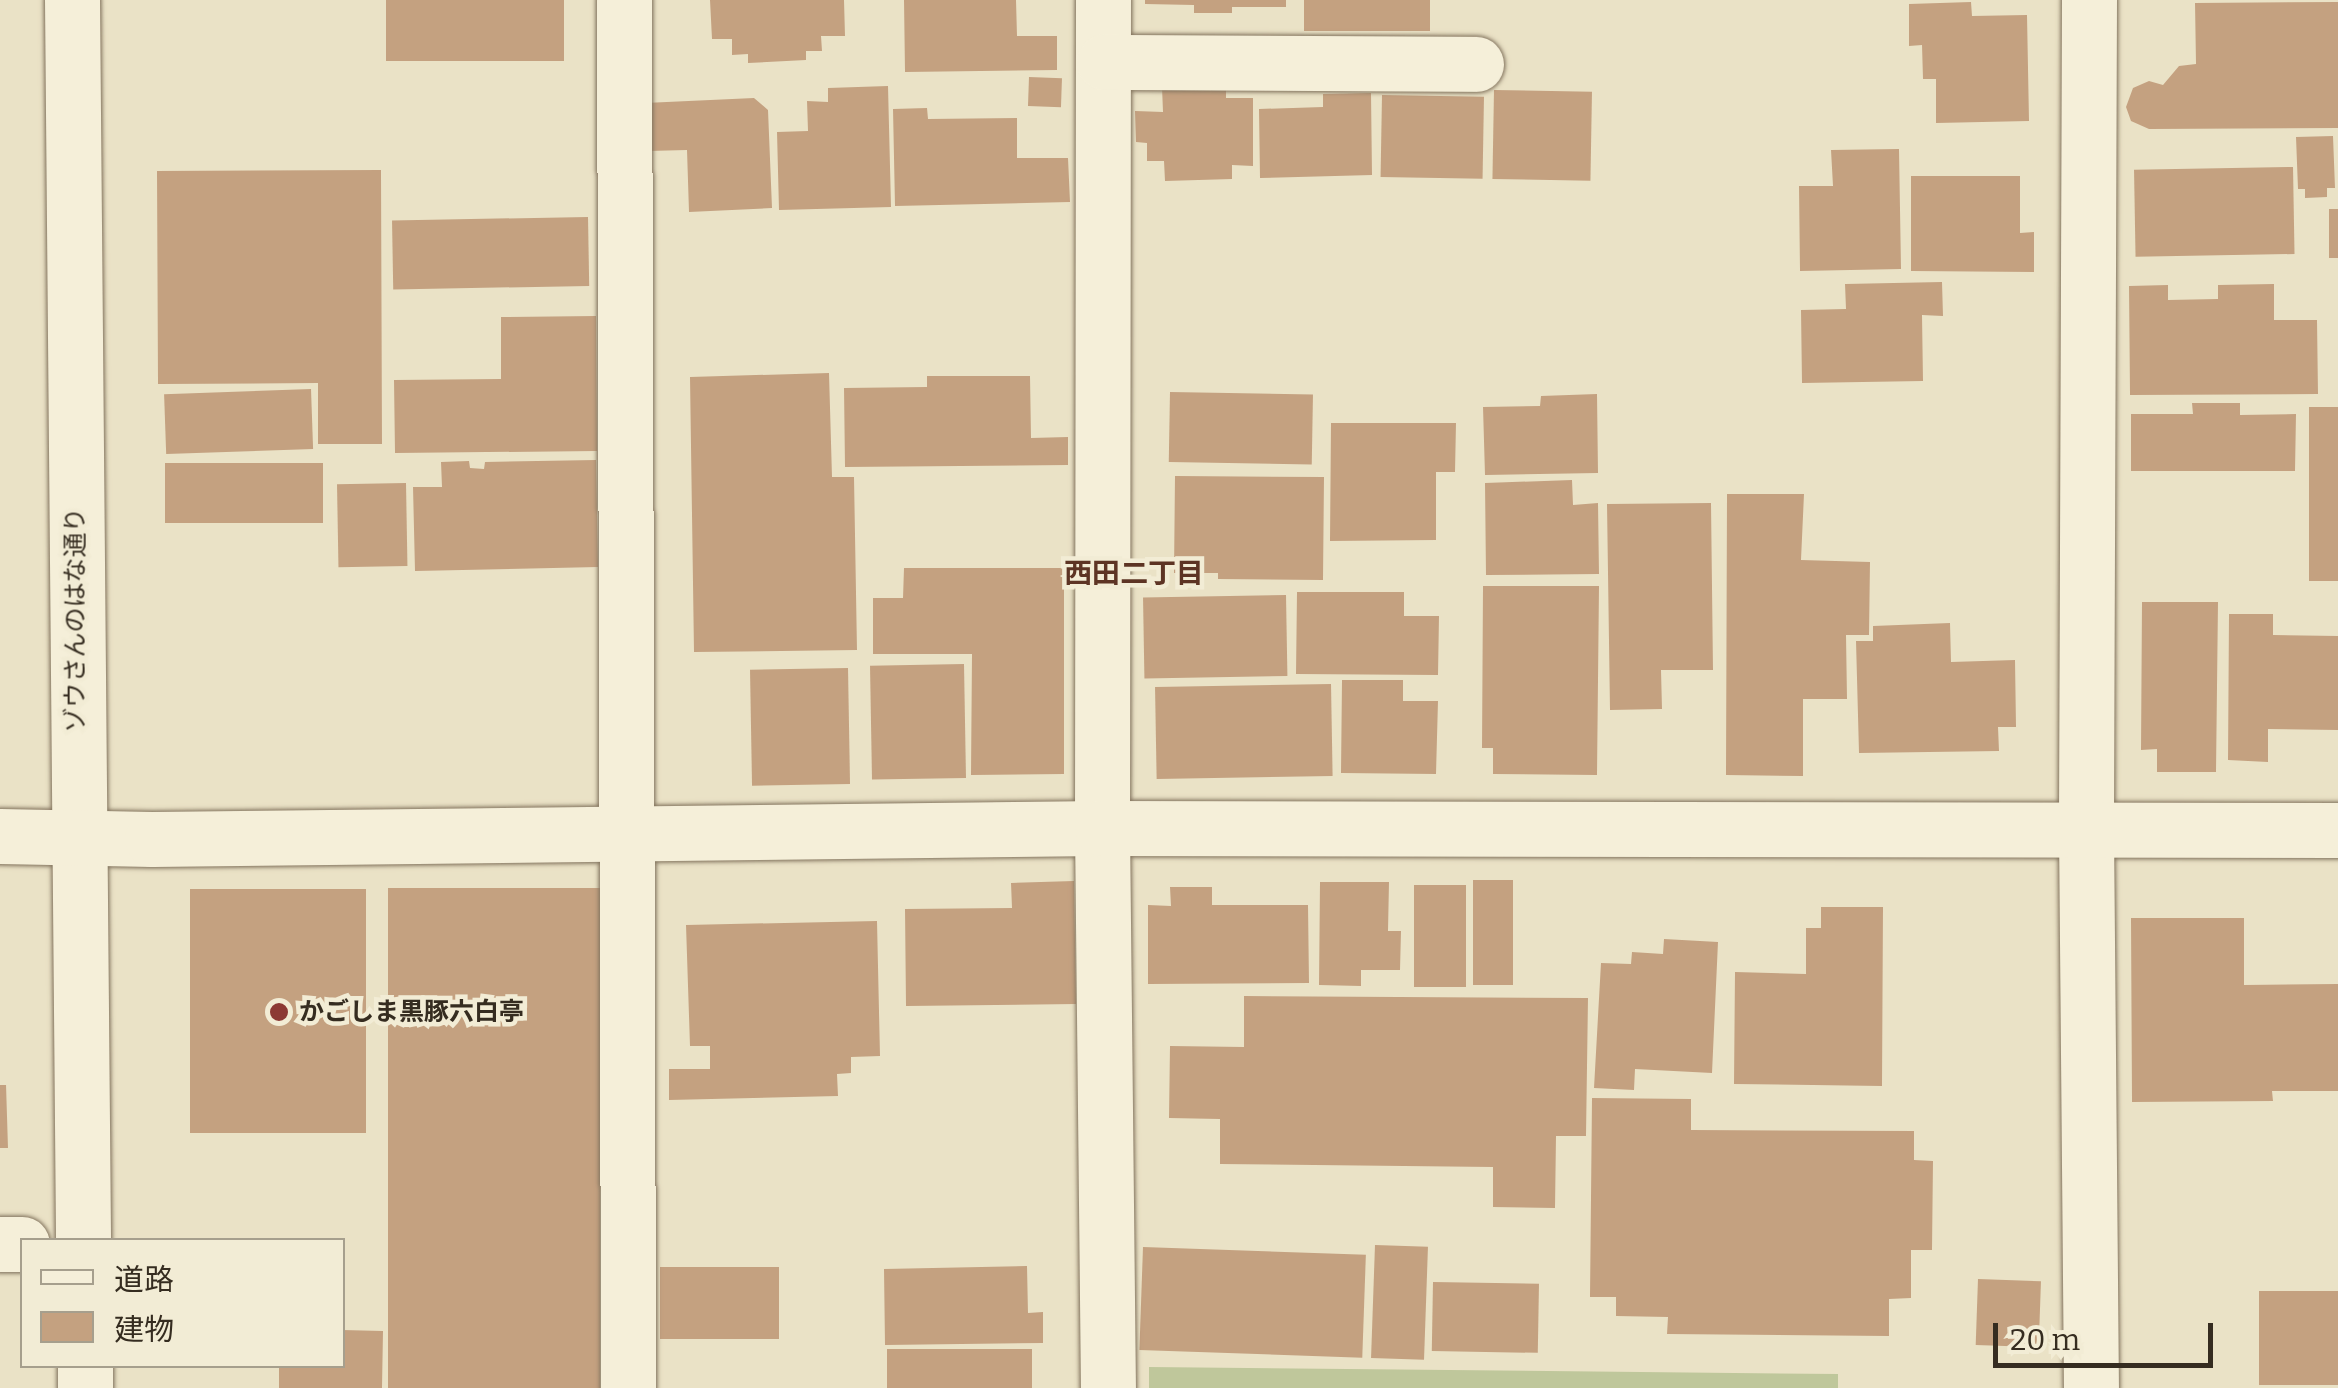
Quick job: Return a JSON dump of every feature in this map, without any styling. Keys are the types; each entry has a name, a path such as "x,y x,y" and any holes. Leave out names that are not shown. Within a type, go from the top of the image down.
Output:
{"street":[{"name":"ゾウさんのはな通り","path":"72,0 83,1238"},
{"path":"624,0 628,1388"},
{"path":"1103,0 1102,828 1108,1388"},
{"path":"2089,0 2086,829 2091,1388"},
{"path":"1104,62 1476,64"},
{"path":"0,836 1102,828 2338,830"}],"green space":[{"path":"1149,1367 1838,1374 1838,1388 1149,1388"}],"building":[{"path":"386,0 564,0 564,61 386,61"},
{"path":"710,0 844,0 845,36 821,36 822,51 806,51 806,60 748,63 748,54 732,55 732,39 712,39"},
{"path":"904,0 1016,0 1017,36 1057,36 1057,70 905,72"},
{"path":"1145,0 1286,0 1286,7 1232,7 1232,13 1194,13 1194,5 1145,4"},
{"path":"1304,0 1430,0 1430,31 1304,31"},
{"path":"1971,2 1972,16 2027,15 2029,121 1936,123 1936,79 1923,79 1922,45 1909,46 1909,4"},
{"path":"2338,2 2338,128 2149,129 2131,121 2126,107 2133,88 2149,81 2163,85 2179,66 2196,64 2195,3"},
{"path":"1029,77 1062,78 1061,107 1028,106"},
{"path":"888,86 891,207 779,210 777,132 808,131 807,101 828,102 828,88"},
{"path":"1162,87 1226,87 1226,98 1253,98 1253,166 1232,165 1232,179 1165,181 1164,161 1147,161 1147,143 1136,142 1135,111 1163,112"},
{"path":"1494,90 1592,92 1590,181 1492,179"},
{"path":"1371,93 1372,175 1260,178 1259,109 1323,107 1323,94"},
{"path":"1382,95 1484,97 1483,179 1381,177"},
{"path":"754,98 768,110 772,208 689,212 687,150 648,151 645,103"},
{"path":"927,108 928,119 1017,118 1017,158 1068,158 1070,202 895,206 893,109"},
{"path":"2333,136 2335,188 2327,188 2327,197 2305,198 2305,189 2298,189 2296,137"},
{"path":"1899,149 1901,269 1800,271 1799,186 1833,186 1831,150"},
{"path":"2293,167 2295,254 2136,257 2134,170"},
{"path":"381,170 382,444 318,444 318,383 158,384 157,171"},
{"path":"1911,176 2020,176 2020,233 2034,232 2034,272 1911,271"},
{"path":"2329,209 2338,209 2338,258 2329,258"},
{"path":"588,217 589,286 393,289 392,220"},
{"path":"1942,282 1943,316 1922,315 1923,381 1802,383 1801,310 1846,309 1845,284"},
{"path":"2274,284 2274,320 2317,320 2318,394 2130,395 2129,286 2168,285 2168,300 2218,299 2218,285"},
{"path":"596,316 597,451 395,453 394,380 501,379 501,317"},
{"path":"829,373 832,477 854,477 857,650 694,652 690,377"},
{"path":"927,376 1030,376 1031,438 1068,437 1068,465 845,467 844,388 927,387"},
{"path":"311,389 313,449 166,454 164,394"},
{"path":"1170,392 1313,394 1312,464 1169,462"},
{"path":"1597,394 1598,473 1485,475 1483,407 1540,406 1541,396"},
{"path":"2192,403 2240,403 2240,415 2296,414 2295,471 2131,471 2131,414 2193,414"},
{"path":"2309,407 2338,407 2338,581 2309,581"},
{"path":"1331,423 1456,423 1455,472 1436,472 1436,540 1330,541"},
{"path":"596,460 598,567 415,571 413,487 442,487 441,462 469,461 470,468 484,469 485,462"},
{"path":"165,463 323,463 323,523 165,523"},
{"path":"1175,476 1324,477 1323,580 1218,579 1218,573 1174,573"},
{"path":"1572,480 1573,505 1598,503 1599,574 1486,575 1485,483"},
{"path":"406,483 407,566 338,567 337,484"},
{"path":"1727,494 1804,494 1801,560 1870,562 1869,635 1846,635 1847,699 1803,699 1803,776 1726,775"},
{"path":"1711,503 1713,670 1661,670 1662,709 1610,710 1607,504"},
{"path":"904,568 1064,568 1064,774 971,775 972,654 873,654 873,598 903,598"},
{"path":"1483,586 1599,586 1597,775 1493,774 1493,748 1482,748"},
{"path":"1297,592 1404,592 1404,616 1439,616 1438,675 1296,674"},
{"path":"1286,595 1287,676 1144,678 1143,597"},
{"path":"2142,602 2218,602 2216,772 2157,772 2157,749 2141,750"},
{"path":"2229,614 2273,614 2273,635 2338,636 2338,730 2268,729 2268,762 2228,760"},
{"path":"1950,623 1951,662 2015,660 2016,727 1998,727 1999,751 1859,753 1856,641 1873,641 1873,626"},
{"path":"964,664 966,778 872,780 870,666"},
{"path":"848,668 850,784 752,786 750,670"},
{"path":"1342,680 1403,680 1403,701 1438,701 1436,774 1341,773"},
{"path":"1331,684 1333,776 1157,779 1155,687"},
{"path":"1473,880 1513,880 1513,985 1473,985"},
{"path":"1074,881 1076,1004 906,1006 905,909 1012,908 1011,883"},
{"path":"1320,882 1389,882 1388,931 1401,931 1400,970 1361,970 1361,986 1319,985"},
{"path":"1414,885 1466,885 1466,987 1414,987"},
{"path":"1170,887 1212,887 1212,905 1308,905 1309,983 1148,984 1148,905 1171,906"},
{"path":"388,888 600,888 600,1388 388,1388"},
{"name":"かごしま黒豚六白亭","path":"190,889 366,889 366,1133 190,1133"},
{"path":"1821,907 1883,907 1882,1086 1734,1084 1735,972 1806,974 1806,928 1821,928"},
{"path":"2131,918 2244,918 2244,985 2338,984 2338,1091 2272,1091 2273,1101 2132,1102"},
{"path":"877,921 880,1056 851,1057 851,1073 837,1074 838,1096 669,1100 669,1069 710,1069 710,1046 690,1046 686,925"},
{"path":"1664,939 1718,942 1712,1073 1635,1069 1634,1090 1594,1088 1601,963 1631,964 1632,952 1663,954"},
{"path":"1244,996 1588,998 1586,1136 1556,1136 1555,1208 1493,1207 1493,1167 1220,1164 1220,1119 1169,1118 1170,1046 1244,1047"},
{"path":"0,1085 6,1085 8,1148 0,1148"},
{"path":"1592,1098 1691,1099 1691,1130 1914,1131 1914,1160 1933,1161 1932,1250 1911,1250 1911,1298 1889,1299 1889,1336 1667,1334 1668,1317 1616,1316 1616,1297 1590,1297"},
{"path":"1375,1245 1428,1247 1424,1360 1371,1358"},
{"path":"1143,1247 1366,1255 1362,1358 1139,1350"},
{"path":"1027,1266 1028,1313 1043,1312 1043,1343 885,1345 884,1269"},
{"path":"660,1267 779,1267 779,1339 660,1339"},
{"path":"1978,1279 2041,1281 2039,1347 1976,1345"},
{"path":"1433,1282 1539,1284 1538,1353 1432,1351"},
{"path":"2259,1291 2338,1291 2338,1385 2259,1385"},
{"path":"345,1330 383,1331 382,1388 279,1388 279,1368 345,1368"},
{"path":"887,1349 1032,1349 1032,1388 887,1388"}],"place":[{"name":"かごしま黒豚六白亭","path":"279,1012"}],"district":[{"name":"西田二丁目","path":"1134,574"}]}
